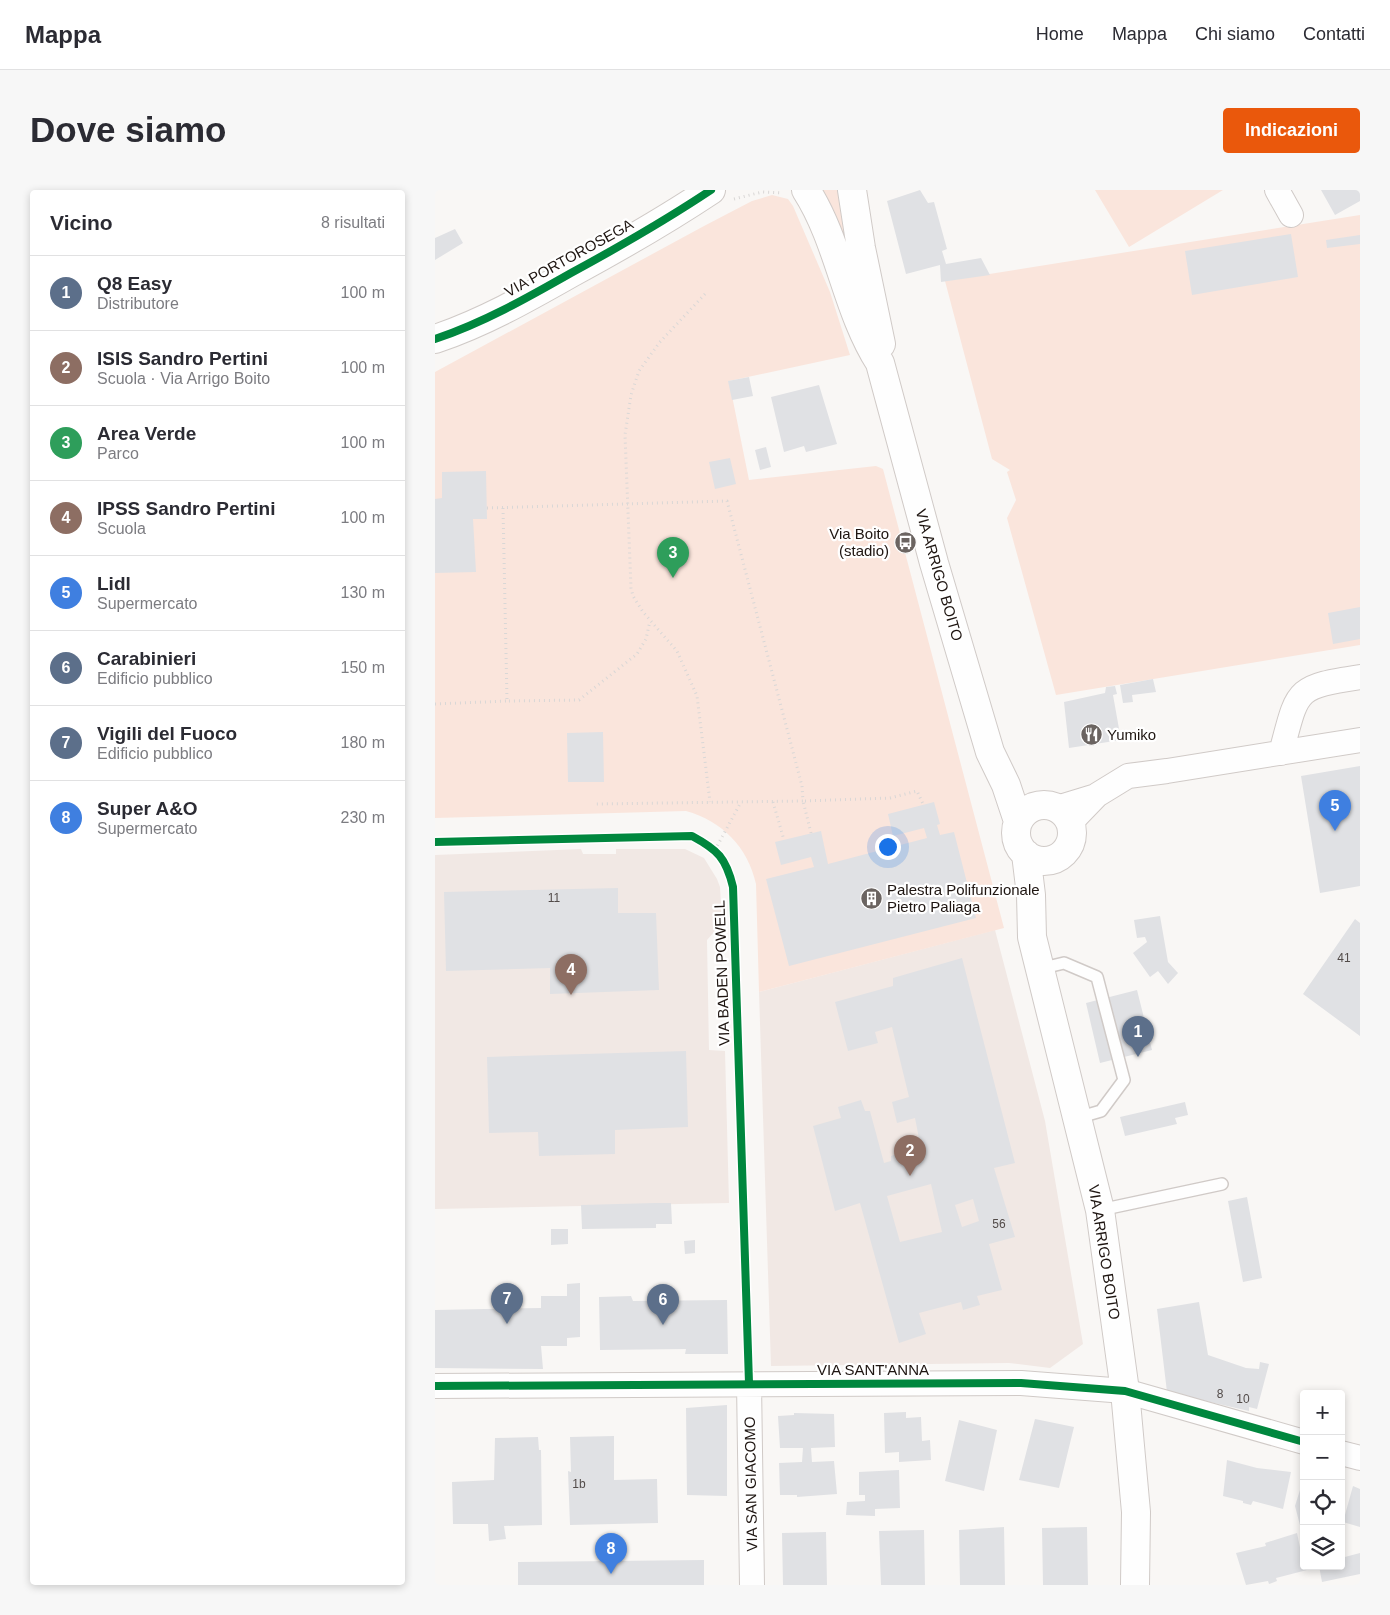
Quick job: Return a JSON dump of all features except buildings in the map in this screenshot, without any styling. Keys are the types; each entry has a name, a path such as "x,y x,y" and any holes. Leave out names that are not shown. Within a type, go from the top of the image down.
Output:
{"main road":[{"name":"VIA PORTOROSEGA","path":"435,340 477,323 544,288 650,229 664,218 711,190"},
{"name":"VIA ARRIGO BOITO","path":"807,190 814,202 833,250 866,341 880,363 934,563 990,752 1006,785 1024,815"},
{"name":"VIA ARRIGO BOITO","path":"852,190 861,248 882,338 880,363"},
{"path":"1049,805 1064,816 1072,832 1066,849 1059,856 1034,857 1016,839 1024,815 1049,805"},
{"name":"VIA ARRIGO BOITO","path":"1034,857 1031,895 1032,937 1100,1210 1125,1391 1136,1512 1135,1585"}],"street":[{"name":"VIA PORTOROSEGA","path":"664,218 687,190"},
{"path":"1277,190 1291,215"},
{"path":"1281,752 1291,715 1299,697 1309,688 1322,683 1360,677"},
{"path":"1064,816 1128,776 1360,740"},
{"name":"VIA SANT'ANNA","path":"435,1386 1021,1383 1125,1391 1300,1441"},
{"name":"VIA SAN GIACOMO","path":"749,1384 752,1585"},
{"path":"1345,1454 1360,1458"}],"lane":[{"path":"1039,969 1064,963 1097,977 1124,1080 1101,1111 1077,1118"},
{"path":"1100,1210 1223,1184"}],"path":[{"path":"705,294 659,343 639,371 631,395 625,435 631,588 633,596 677,652 697,696 710,802"},
{"path":"487,508 727,501 802,786 803,801 811,833"},
{"path":"503,508 507,701"},
{"path":"435,704 579,700 637,654 646,640 651,621"},
{"path":"596,804 773,802 890,798 917,791 923,804"},
{"path":"706,843 717,852 741,802"},
{"path":"773,802 784,840"}],"shaded area":[{"path":"821,190 838,190 847,238 842,241"},
{"path":"1095,190 1223,190 1129,247"},
{"path":"772,195 788,199 793,206 830,292 850,355 729,381 749,480 876,466 883,469 1004,928 759,992 756,884 747,858 740,847 711,821 686,811 435,818 435,372 704,226 752,201"},
{"path":"1360,215 1360,645 1056,695 1007,518 1016,500 1007,472 1010,470 992,459 945,281"},
{"path":"581,849 583,854 616,854 616,849 685,849 704,858 717,879 720,887 722,923 707,940 709,1050 725,1051 729,1203 435,1209 435,855"},
{"path":"995,930 1045,1121 1083,1344 1050,1368 1009,1363 771,1366 759,992"}],"cycle path":[{"path":"435,339 488,318 521,301 642,233 711,190"},
{"name":"VIA BADEN POWELL","path":"435,842 692,836 715,851 724,862 733,887 749,1383"},
{"path":"435,1386 1021,1383 1125,1391 1300,1441"}],"place":[{"name":"Via Boito (stadio)","path":"905,543"},
{"name":"Area Verde","path":"673,578"},
{"name":"Yumiko","path":"1091,735"},
{"name":"Lidl","path":"1335,831"},
{"name":"Palestra Polifunzionale Pietro Paliaga","path":"871,899"},
{"name":"IPSS Sandro Pertini","path":"571,995"},
{"name":"Q8 Easy","path":"1138,1057"},
{"name":"ISIS Sandro Pertini","path":"910,1176"},
{"name":"Vigili del Fuoco","path":"507,1324"},
{"name":"Carabinieri","path":"663,1325"},
{"name":"Super A&O","path":"611,1574"}]}
